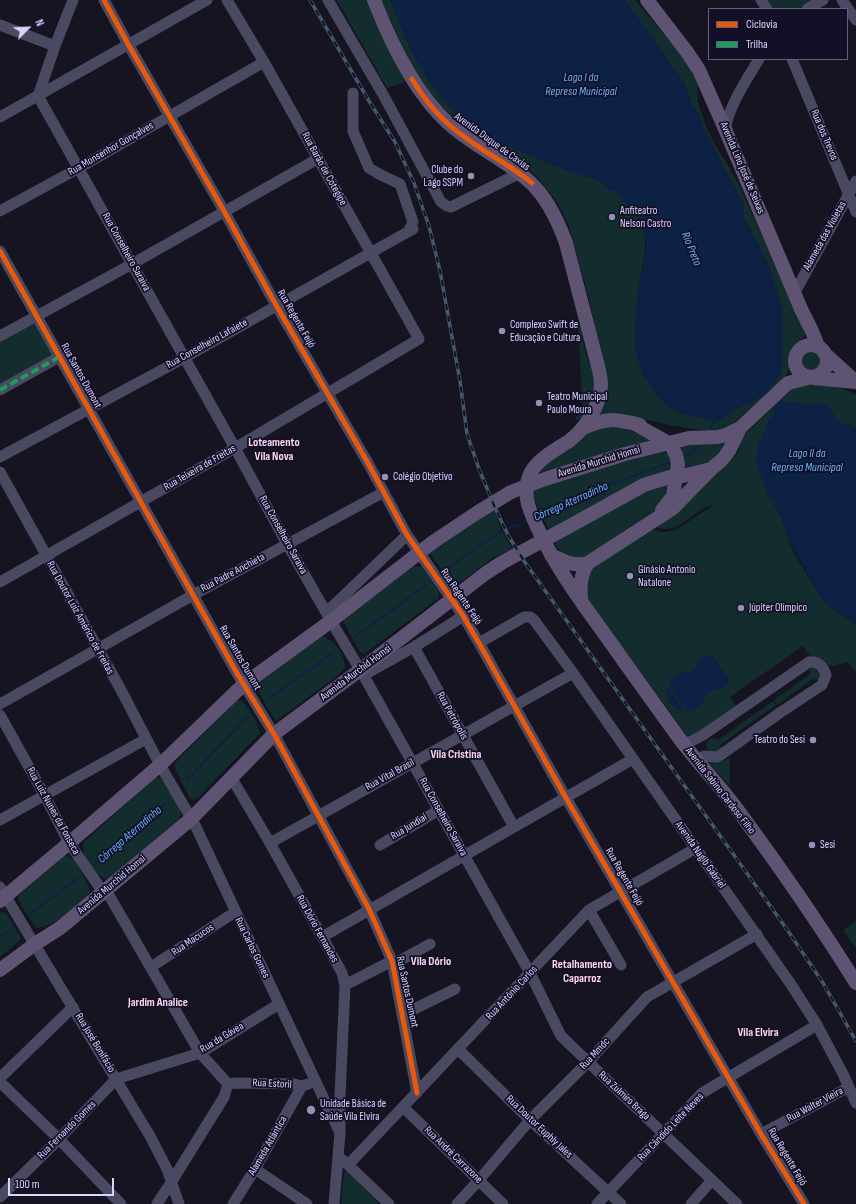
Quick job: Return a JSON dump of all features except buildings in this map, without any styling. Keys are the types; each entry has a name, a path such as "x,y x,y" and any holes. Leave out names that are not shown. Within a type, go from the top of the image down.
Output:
{"main road":[{"name":"Avenida Duque de Caxias","path":"374,0 405,66 431,105 446,122 465,138 520,173 532,183 551,208 560,225 566,243 600,370 601,386 599,399 583,428 570,440 539,462 532,469 528,479 526,494 528,504 550,554"},
{"name":"Avenida Lino José de Seixas","path":"647,0 699,70 821,350 856,382"},
{"path":"787,385 794,359 798,350 802,347 813,345 821,350 827,358 825,369 818,376 811,378 803,376 796,369 794,359"},
{"name":"Avenida Lino José de Seixas","path":"811,378 856,382"},
{"name":"Avenida Murchid Homsi","path":"2,895 69,843 160,765 243,685 433,542 478,512 511,492 545,479 625,454 667,442 689,438 718,438 726,435 740,428 787,385 811,378"},
{"path":"583,428 594,423 607,420 620,420 689,438"},
{"path":"632,423 667,442 672,447 677,465 673,496 670,502 654,520"},
{"name":"Avenida Murchid Homsi","path":"677,465 683,476 711,469 722,460 730,449 740,428"},
{"name":"Avenida Murchid Homsi","path":"0,970 35,944 60,928 191,819 274,734 362,673 466,587 503,562 644,485 670,477 677,465"},
{"path":"581,601 580,578 588,563 673,508 702,476 711,469"},
{"path":"550,554 569,564 577,565 588,563"},
{"name":"Avenida Sabino Cardoso Filho","path":"550,554 581,601 682,742 696,761 734,804 786,877 856,983"}],"street":[{"path":"38,96 73,0"},
{"name":"Rua Regente Feijó","path":"104,0 407,535 462,614 673,983 761,1134 804,1204"},
{"path":"0,117 207,0"},
{"name":"Rua Barão de Cotegipe","path":"228,0 319,158 419,339"},
{"name":"Avenida Duque de Caxias","path":"328,0 385,98 441,202 451,207 520,173"},
{"path":"760,0 766,8"},
{"path":"809,8 823,0"},
{"path":"848,9 856,20"},
{"path":"0,25 55,46"},
{"path":"725,130 732,106 758,60"},
{"name":"Rua dos Trevos","path":"792,60 856,212"},
{"name":"Rua Monsenhor Gonçalves","path":"0,211 79,168 169,115 264,62"},
{"path":"44,78 60,83"},
{"name":"Rua Conselheiro Lafaiete","path":"0,457 184,358 410,230 413,222 400,184 369,168 353,131 353,94"},
{"name":"Rua Conselheiro Saraiva","path":"38,96 330,621 362,673 530,973"},
{"path":"717,111 723,111 732,106"},
{"path":"0,336 132,264 319,158"},
{"name":"Alameda das Violetas","path":"795,292 856,181"},
{"name":"Rua Santos Dumont","path":"0,251 243,685 274,734 370,909 392,963 417,1093"},
{"name":"Rua Teixeira de Freitas","path":"0,582 235,448 419,339"},
{"path":"0,390 59,357"},
{"name":"Rua Doutor Luiz Américo de Freitas","path":"0,472 160,765"},
{"name":"Rua Padre Anchieta","path":"0,704 193,595 384,492"},
{"path":"330,621 332,607 407,535"},
{"path":"362,673 414,647 458,620 462,614"},
{"name":"Avenida Nagib Gabriel","path":"479,643 524,617 530,617 534,620 573,673 790,983 817,1025 856,1102"},
{"name":"Rua Petrópolis","path":"414,647 514,827"},
{"path":"682,742 690,742 703,735 808,662 818,663 822,666 826,675 822,685 718,757 704,756 696,761"},
{"name":"Rua Vital Brasil","path":"270,843 573,673"},
{"name":"Rua Luiz Nunes da Fonseca","path":"0,715 69,843 103,892 110,897 200,1053 228,1084"},
{"path":"703,735 703,750 707,755 712,757"},
{"path":"696,761 698,743 703,735"},
{"path":"0,820 146,739"},
{"path":"322,937 633,760"},
{"name":"Rua Carlos Gomes","path":"160,765 191,819 340,1133"},
{"name":"Rua Dório Fernandes","path":"231,777 270,843 342,973 345,985 340,1096 340,1133 334,1204"},
{"name":"Rua Jundiaí","path":"380,845 439,810"},
{"name":"Rua Antônio Carlos","path":"349,1164 589,910 696,848"},
{"name":"Rua José Bonifácio","path":"2,895 35,944 160,1155 172,1181 178,1204"},
{"path":"589,910 621,965"},
{"name":"Rua Macucos","path":"151,968 235,912"},
{"name":"Rua Mmdc","path":"457,1204 530,1120 588,1062 647,997 757,934"},
{"path":"345,985 430,944"},
{"name":"Rua Zulmiro Braga","path":"530,973 561,1036 737,1204"},
{"path":"402,1015 455,989"},
{"name":"Rua da Gávea","path":"116,1079 200,1053 279,1004"},
{"path":"0,1078 73,1007"},
{"name":"Rua Cândido Leite Neves","path":"597,1204 702,1093 817,1025"},
{"name":"Rua Doutor Euphly Jales","path":"458,1049 530,1120 621,1204"},
{"name":"Rua Fernando Gomes","path":"0,1196 59,1139 116,1079"},
{"name":"Rua Estoril","path":"228,1084 294,1084 302,1086 316,1081"},
{"path":"0,1082 59,1139 121,1204"},
{"path":"157,1204 224,1097 228,1084"},
{"name":"Alameda Atlântica","path":"233,1204 255,1169 302,1086"},
{"name":"Rua Walter Vieira","path":"761,1134 848,1087"},
{"path":"326,1103 336,1100 340,1096"},
{"name":"Rua André Carrazone","path":"404,1107 503,1204"},
{"path":"338,1156 349,1164 389,1204"},
{"path":"255,1169 306,1204"},
{"path":"691,1204 712,1180"}],"green space":[{"path":"337,0 367,0 375,21 405,82 387,88"},
{"path":"381,0 390,0 410,48 429,80 456,113 467,119 476,129 487,134 495,141 569,171 604,183 609,190 613,190 623,198 634,210 645,235 645,252 638,292 635,346 641,368 646,379 719,421 743,405 753,402 772,385 781,372 783,314 770,269 744,217 743,203 705,131 698,113 691,103 684,83 625,0 635,0 678,51 691,69 698,86 697,93 699,107 706,127 742,191 806,334 791,353 789,369 785,378 730,426 715,431 670,425 629,416 598,416 607,387 590,303 569,226 561,209 537,177 521,162 486,142 463,126 438,103 422,83 406,55"},
{"path":"764,0 815,0 799,8 770,8"},
{"path":"578,321 582,321 585,351 597,379 593,397 584,419 576,420 576,416 583,415"},
{"path":"34,324 38,326 57,362 0,395 0,341"},
{"path":"810,348 819,352 823,361 819,370 810,374 801,370 797,361 801,352"},
{"path":"800,385 822,385 835,387 849,391 856,395 856,428 850,425 840,424 787,403 769,420 768,494 781,516 794,553 823,601 856,625 856,672 847,662 834,666 828,665 821,659 810,656 803,646 730,697 736,706 689,738 589,602 587,594 588,579 593,569 644,532 654,530 666,532 676,530 712,506 718,508 712,505 698,512 677,526 670,528 662,529 653,526 672,517 709,479 727,465 737,454 744,435 792,389"},
{"path":"598,427 625,427 651,440 540,473 542,467 587,433"},
{"path":"728,438 727,443 714,461 681,473 680,444"},
{"path":"662,450 670,455 671,466 666,472 632,483 621,492 549,530 536,505 532,489 618,460 627,461"},
{"path":"668,485 672,487 655,511 583,558 577,559 562,553 556,546 554,540 637,495"},
{"path":"493,508 501,529 513,549 494,557 454,587 429,552"},
{"path":"414,566 423,567 439,592 439,598 364,654 360,652 344,623 344,619"},
{"path":"321,635 338,648 343,657 345,668 341,673 276,721 266,706 258,689 259,681"},
{"path":"815,667 821,674 819,680 813,679 777,705 774,700 810,674 810,668"},
{"path":"241,700 250,711 260,733 198,798 193,800 189,797 175,768 175,763 236,701"},
{"path":"773,701 776,705 720,745 721,751 709,752 707,750 707,742 710,739 712,738 718,740"},
{"path":"730,758 730,786 708,762 719,762"},
{"path":"155,778 160,778 163,781 180,808 181,813 179,819 108,880 97,873 89,863 84,853 83,843"},
{"path":"64,856 73,859 83,874 90,891 87,896 57,921 43,927 36,928 19,902 18,896"},
{"path":"0,912 6,913 21,938 0,957"},
{"path":"856,921 856,946 855,947 843,930"},
{"path":"347,1171 379,1204 341,1204 344,1172"}],"water":[{"name":"Lago I da Represa Municipal","path":"390,0 625,0 684,83 691,103 698,113 705,131 743,203 744,217 770,269 783,314 781,372 772,385 753,402 743,405 718,421 683,414 665,404 647,380 642,371 636,352 636,312 645,258 646,241 644,232 633,209 628,204 622,202 622,198 613,190 609,190 604,183 569,171 495,141 487,134 476,129 467,119 456,113 429,80 410,48"},
{"name":"Lago II da Represa Municipal","path":"787,402 828,405 840,424 850,425 856,428 856,625 823,601 788,539 781,516 768,494 756,464 758,447 769,420"},
{"path":"712,655 729,679 722,688 708,693 696,709 688,712 669,684 675,675 692,671 704,657"},
{"path":"668,687 685,711 681,711 670,704 667,696"}],"waterway":[{"name":"Rio Preto","path":"755,377 791,423"},
{"name":"Córrego Aterradinho","path":"710,429 715,419"},
{"name":"Córrego Aterradinho","path":"683,457 692,453 701,443"},
{"name":"Córrego Aterradinho","path":"538,514 587,493 671,462"},
{"name":"Córrego Aterradinho","path":"445,570 494,536 512,526 520,525 529,519"},
{"name":"Córrego Aterradinho","path":"356,635 426,585"},
{"name":"Córrego Aterradinho","path":"269,699 334,651"},
{"name":"Córrego Aterradinho","path":"187,780 248,716"},
{"name":"Córrego Aterradinho","path":"94,865 112,852 165,804"},
{"name":"Córrego Aterradinho","path":"31,913 78,878"},
{"name":"Córrego Aterradinho","path":"0,937 8,931"}],"railway":[{"path":"310,0 369,101 395,142 414,183 429,226 440,271 460,381 467,434 479,469 508,535 524,561 786,928 823,983 856,1041"}],"marked path":[{"path":"0,390 59,357"}],"cycle path":[{"path":"104,0 276,305 368,463 407,535 462,614 566,798 761,1134 804,1204"},
{"path":"412,79 429,103 450,126 532,183"},
{"path":"0,251 238,675 274,734 369,909 392,961 417,1093"}],"place":[{"name":"Clube do Lago SSPM","path":"471,176"},
{"name":"Anfiteatro Nelson Castro","path":"612,217"},
{"name":"Complexo Swift de Educação e Cultura","path":"502,331"},
{"name":"Teatro Municipal Paulo Moura","path":"539,403"},
{"name":"Colégio Objetivo","path":"385,477"},
{"name":"Ginásio Antonio Natalone","path":"630,576"},
{"name":"Júpiter Olímpico","path":"741,608"},
{"name":"Teatro do Sesi","path":"813,740"},
{"name":"Sesi","path":"812,845"},
{"name":"Unidade Básica de Saúde Vila Elvira","path":"311,1110"}],"district":[{"name":"Loteamento Vila Nova","path":"274,450"},
{"name":"Vila Cristina","path":"456,755"},
{"name":"Vila Dório","path":"431,962"},
{"name":"Retalhamento Caparroz","path":"582,972"},
{"name":"Jardim Analice","path":"158,1003"},
{"name":"Vila Elvira","path":"758,1033"}]}
